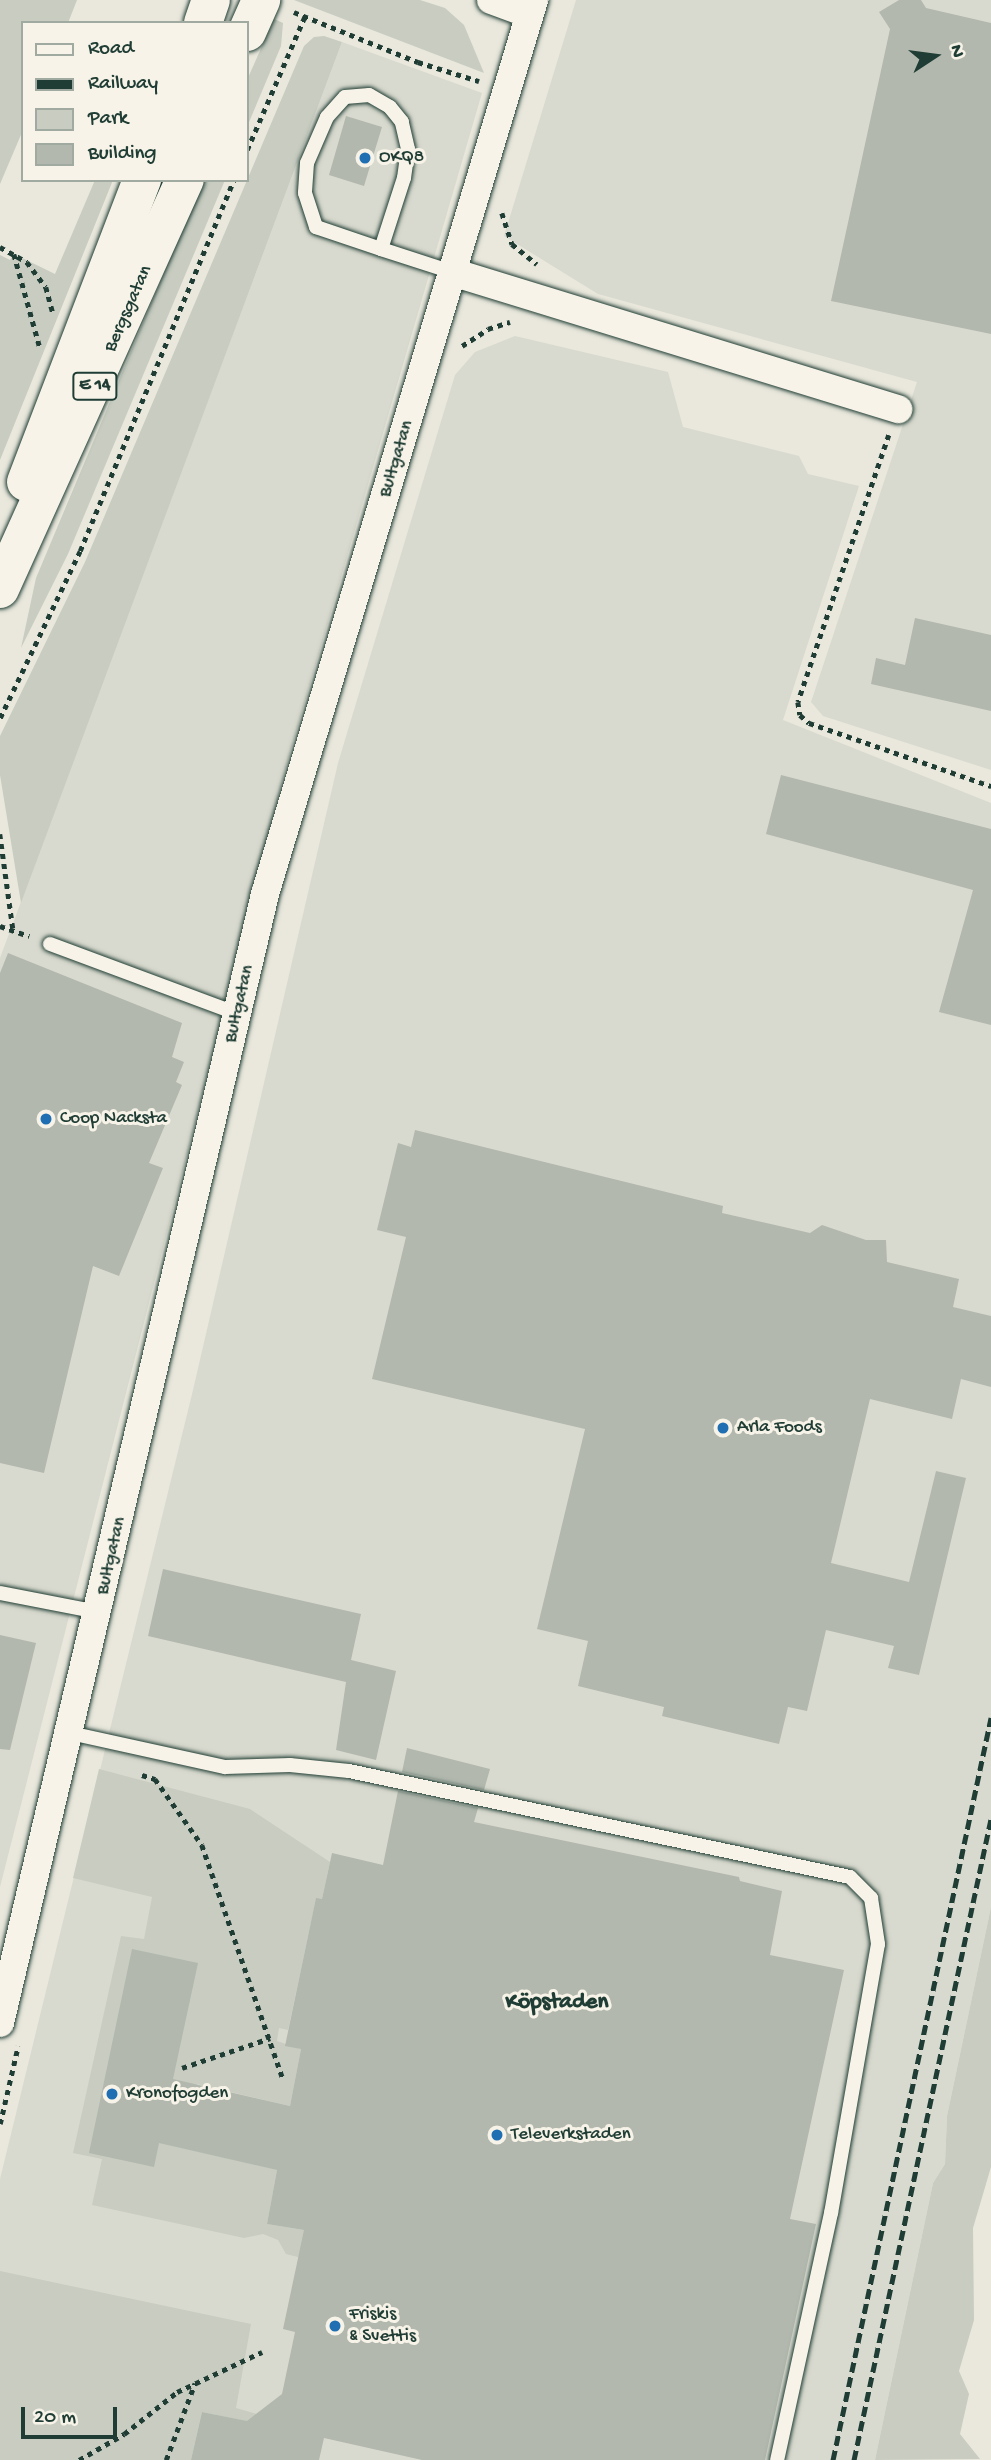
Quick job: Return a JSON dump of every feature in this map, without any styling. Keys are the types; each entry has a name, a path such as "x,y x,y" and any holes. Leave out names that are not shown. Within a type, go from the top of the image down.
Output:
{"highway":[{"path":"204,21 211,0"},
{"path":"248,30 260,0"},
{"name":"Bergsgatan","path":"0,556 141,182"},
{"name":"Bergsgatan","path":"0,589 184,182"}],"street":[{"path":"491,0 531,7"},
{"name":"Bultgatan","path":"0,2023 265,894 531,7"},
{"path":"452,272 898,409"}],"lane":[{"path":"381,249 404,178 408,149 402,122 369,95 345,97 327,117 307,163 305,192 316,227 381,249 452,272"},
{"path":"50,944 238,1014"},
{"path":"0,1593 98,1612"},
{"path":"69,1733 225,1767 290,1765 349,1772 850,1877 871,1898 878,1944 831,2213 777,2460"}],"path":[{"path":"260,0 418,62 507,89"},
{"path":"248,148 305,16"},
{"path":"0,718 80,551 233,182"},
{"path":"459,356 463,343 488,329 513,322 535,324 549,275 512,244 500,203"},
{"path":"0,247 27,262 46,287 54,322"},
{"path":"14,254 42,352"},
{"path":"898,409 798,702 800,715 809,723 991,786"},
{"path":"0,834 13,929"},
{"path":"0,926 50,944"},
{"path":"132,1773 155,1779 202,1845 283,2079"},
{"path":"182,2068 270,2038"},
{"path":"0,2124 19,2043"},
{"path":"79,2460 124,2434 196,2382 262,2352"},
{"path":"166,2460 196,2382"}],"shaded area":[{"path":"576,0 991,0 991,770 823,716 811,702 917,382 598,294 504,236"},
{"path":"342,42 482,93 285,770 0,1887 0,958"},
{"path":"515,336 668,372 683,427 799,456 808,474 859,486 783,720 991,803 991,1907 947,2116 945,2164 933,2183 875,2460 0,2460 0,2179 193,1390 338,763 455,375 475,352"}],"green space":[{"path":"0,0 77,0 69,21 21,21 21,135 0,184"},
{"path":"294,0 420,0 445,8 464,25 484,73"},
{"path":"274,19 283,23 281,46 248,125 248,78"},
{"path":"324,36 342,42 21,903 0,775 0,736 85,562 304,46 314,37"},
{"path":"94,182 112,182 0,460 0,255 10,260 14,254 55,274"},
{"path":"202,182 224,182 68,554 21,648 36,578"},
{"path":"99,1769 250,1809 330,1862 322,1899 316,1899 288,2030 279,2028 277,2041 301,2049 290,2106 197,2084 183,2148 277,2170 267,2224 316,2232 310,2260 286,2254 278,2240 263,2234 244,2238 92,2205 102,2159 73,2153 121,1936 144,1939 152,1897 73,1878"},
{"path":"991,1907 991,2167 973,2228 974,2320 959,2371 969,2394 960,2434 980,2459 875,2460 933,2183 945,2164 947,2116"},
{"path":"0,2271 251,2324 236,2408 257,2414 265,2425 202,2412 191,2460 0,2460"}],"building":[{"path":"899,0 921,0 926,8 991,23 991,334 831,301 890,29 879,12"},
{"path":"346,116 382,127 364,186 329,175"},
{"path":"915,618 991,635 991,711 871,684 876,658 905,665"},
{"path":"781,775 991,829 991,1025 939,1012 973,890 766,834"},
{"path":"8,953 182,1023 172,1057 184,1062 176,1082 182,1085 149,1163 163,1168 119,1276 93,1266 44,1473 0,1463 0,973"},
{"name":"Arla Foods","path":"415,1130 723,1206 722,1213 810,1233 822,1225 866,1240 886,1240 887,1262 959,1279 953,1307 991,1316 991,1387 961,1379 952,1419 870,1399 831,1563 909,1582 936,1471 966,1478 919,1675 888,1668 894,1646 826,1630 807,1711 788,1707 779,1744 662,1716 664,1707 578,1686 588,1641 537,1629 585,1429 372,1379 406,1237 377,1230 398,1143 411,1147"},
{"path":"163,1569 361,1614 351,1660 396,1671 376,1760 336,1750 346,1682 148,1636"},
{"path":"0,1635 36,1643 10,1750 0,1749"},
{"path":"407,1748 490,1769 484,1790 402,1772"},
{"name":"Televerkstaden","path":"398,1791 478,1808 474,1822 739,1877 740,1881 782,1891 770,1955 844,1970 790,2219 816,2224 765,2460 422,2460 324,2438 319,2460 191,2460 202,2412 247,2421 282,2394 295,2332 283,2329 304,2230 267,2224 277,2170 159,2143 154,2167 89,2153 132,1949 198,1963 173,2079 290,2106 301,2049 285,2046 316,1898 322,1899 332,1853 383,1865"}],"railway":[{"path":"833,2460 991,1718"},
{"path":"854,2460 991,1819"}],"place":[{"name":"OKQ8","path":"365,158"},
{"name":"Coop Nacksta","path":"46,1119"},
{"name":"Arla Foods","path":"723,1428"},
{"name":"Kronofogden","path":"112,2094"},
{"name":"Televerkstaden","path":"497,2135"},
{"name":"Friskis & Svettis","path":"335,2326"}],"district":[{"name":"Köpstaden","path":"557,2003"}]}
